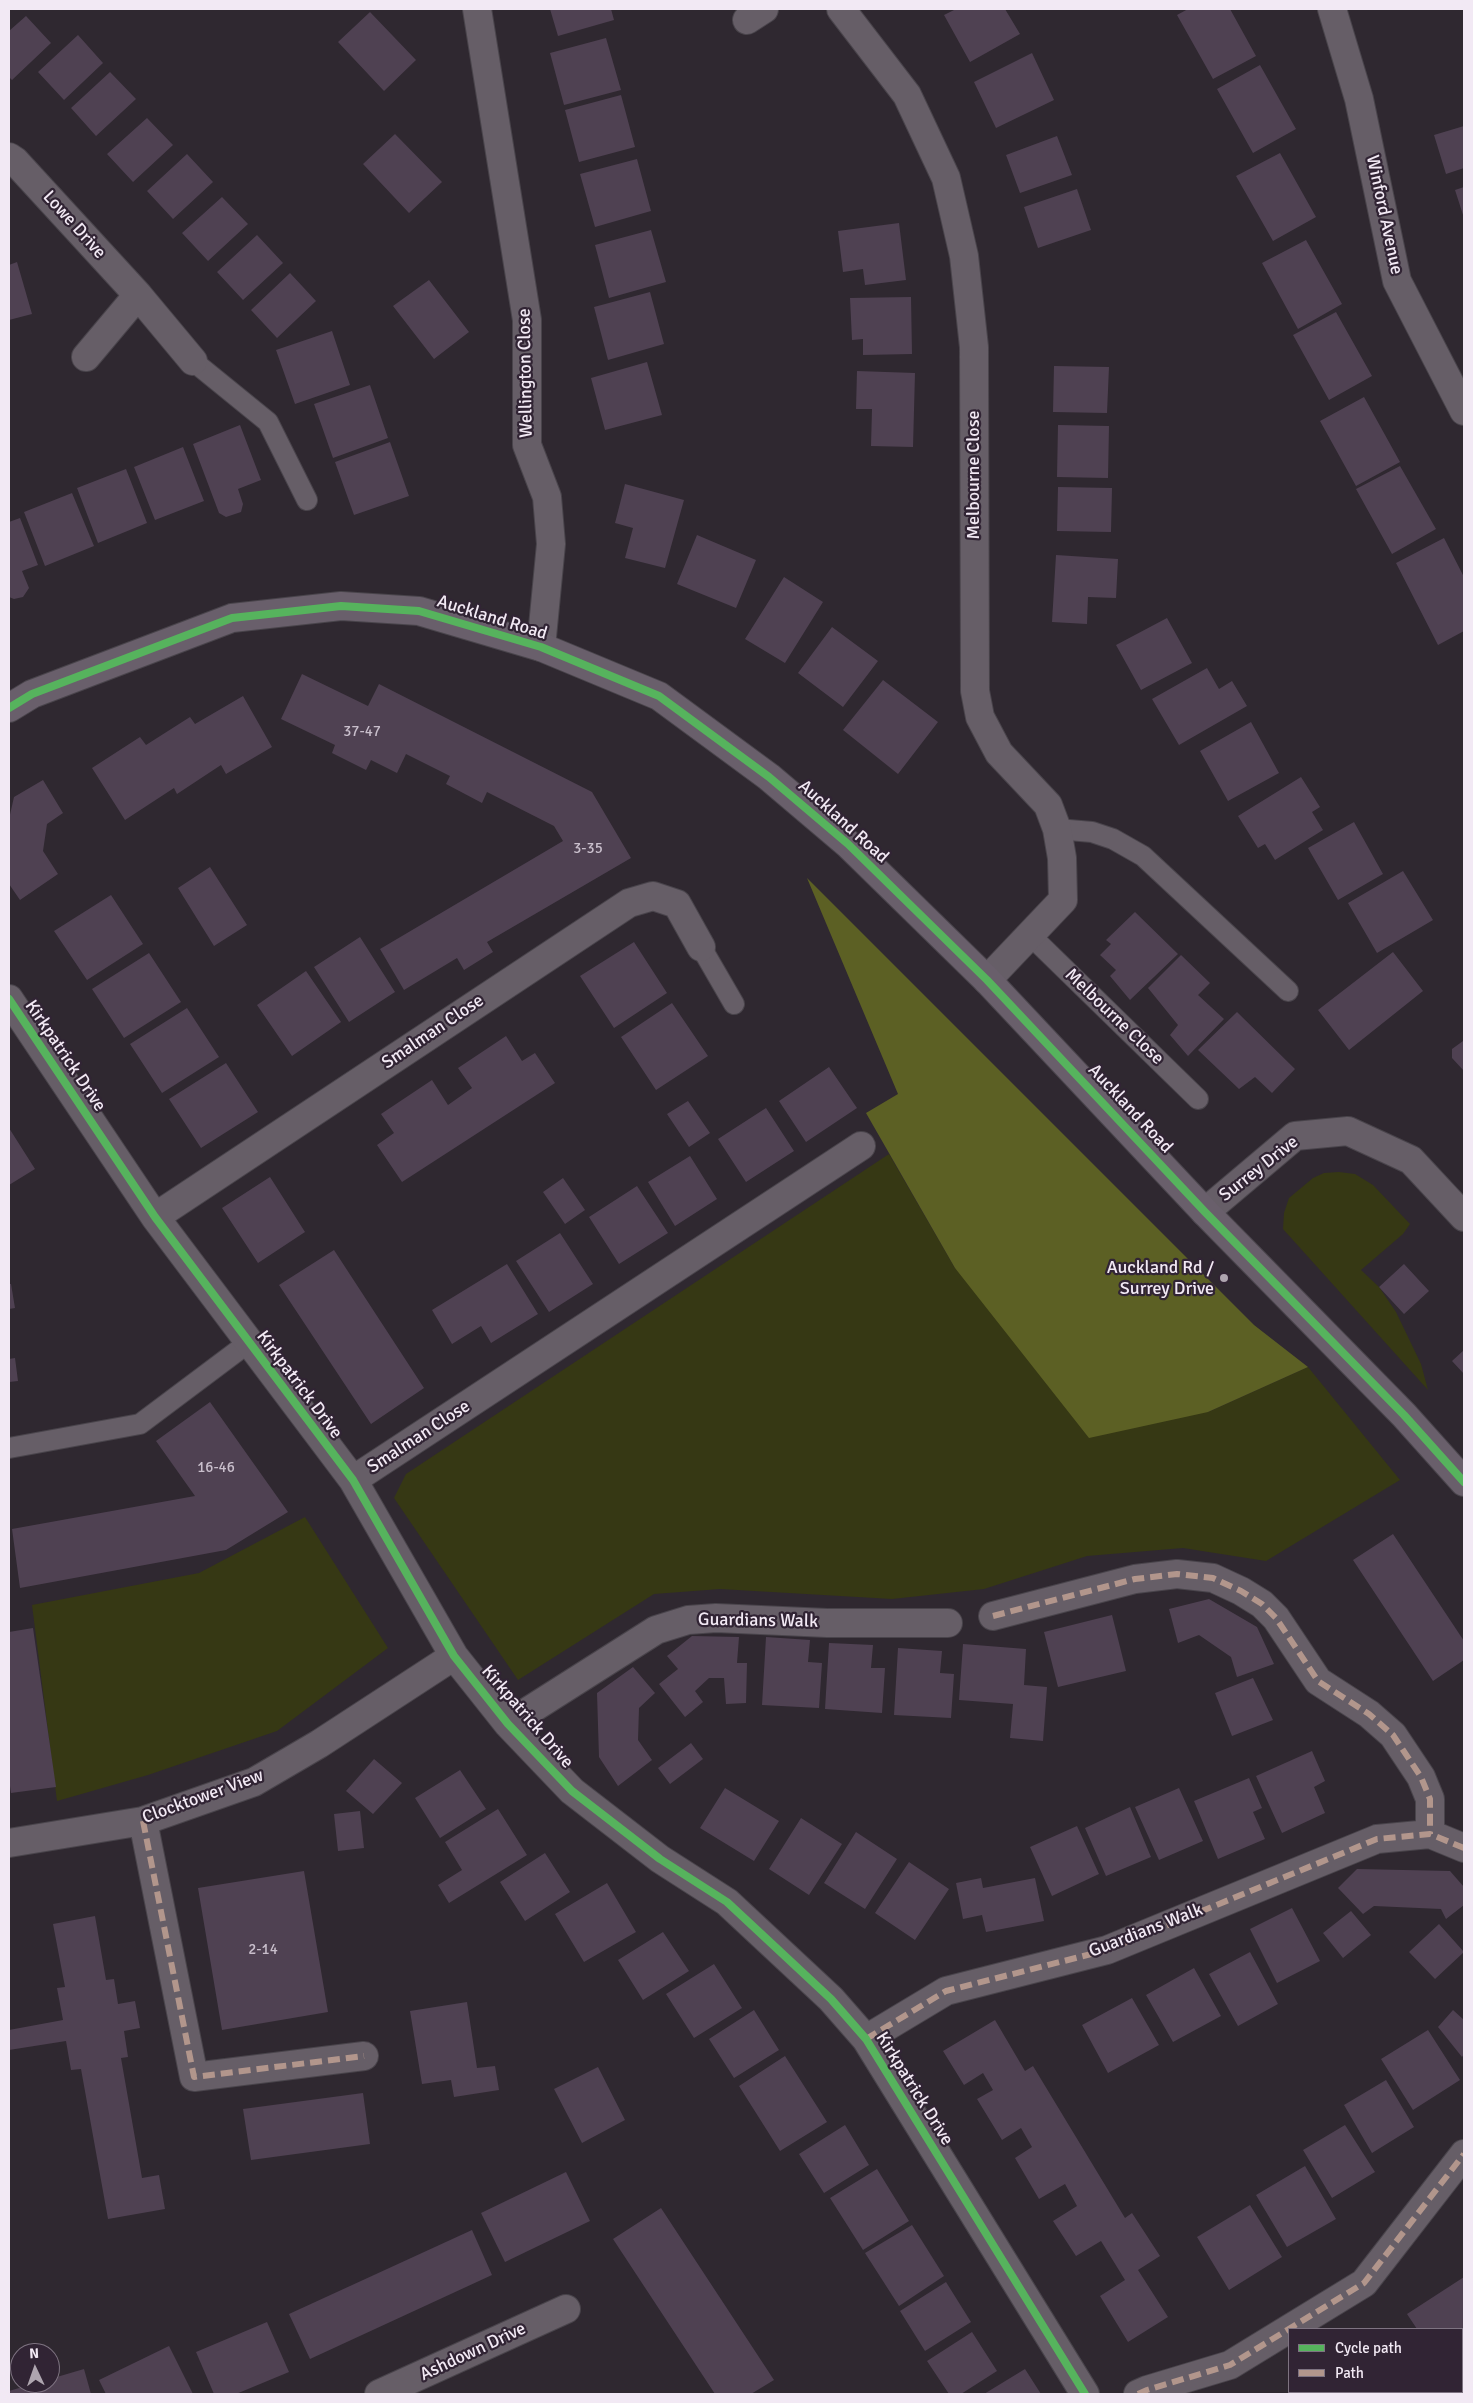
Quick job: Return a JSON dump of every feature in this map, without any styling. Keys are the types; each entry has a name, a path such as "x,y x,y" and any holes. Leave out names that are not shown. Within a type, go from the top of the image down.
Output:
{"street":[{"name":"Wellington Close","path":"477,9 527,320 527,445 547,497 551,544 541,647"},
{"name":"Melbourne Close","path":"841,9 907,95 946,178 964,256 974,347 975,691 980,717 999,753 1048,805 1058,830 1062,858 1063,900 987,980"},
{"name":"Winford Avenue","path":"1332,9 1359,99 1397,281 1464,411"},
{"name":"Lowe Drive","path":"9,157 15,160 138,295 193,361"},
{"path":"86,357 138,295"},
{"name":"Auckland Road","path":"9,708 32,694 232,618 341,606 419,611 541,647 659,696 769,777 848,844 987,980 1205,1212 1404,1415 1464,1482"},
{"name":"Smalman Close","path":"155,1217 629,903 653,896 677,904 701,946"},
{"name":"Kirkpatrick Drive","path":"9,999 155,1217 353,1480 454,1656 508,1724 572,1791 660,1859 727,1902 831,1999 866,2038 1085,2394"},
{"name":"Surrey Drive","path":"1205,1212 1296,1136 1348,1132 1411,1160 1464,1217"},
{"name":"Smalman Close","path":"353,1480 861,1146"},
{"path":"993,1616 1136,1579 1177,1574 1213,1578 1241,1591 1262,1604 1276,1618 1318,1681 1369,1714 1394,1735 1421,1777 1430,1799 1430,1834"},
{"name":"Guardians Walk","path":"508,1724 656,1630 688,1620 716,1618 827,1623 948,1623"},
{"name":"Clocktower View","path":"9,1842 143,1821 254,1782 319,1744 454,1656"},
{"path":"143,1821 194,2077 364,2056"},
{"name":"Guardians Walk","path":"866,2038 946,1991 1108,1950 1377,1839 1430,1834 1464,1848"},
{"path":"1290,2328 1364,2283 1464,2154"},
{"name":"Ashdown Drive","path":"379,2394 566,2309"},
{"path":"1138,2394 1230,2364 1288,2329"}],"lane":[{"path":"193,361 268,422 307,500"},
{"path":"1058,830 1092,832 1113,839 1143,856 1288,991"},
{"name":"Melbourne Close","path":"1030,935 1198,1099"},
{"path":"701,946 734,1004"},
{"path":"9,1448 140,1424 248,1343"}],"green space":[{"path":"807,878 1254,1325 1308,1367 1208,1412 1089,1438 955,1268 866,1113 898,1094"},
{"path":"889,1154 955,1268 1208,1412 1308,1367 1400,1480 1266,1561 1183,1548 1087,1556 984,1589 892,1599 720,1589 654,1594 518,1680 394,1498 406,1474"},
{"path":"1324,1173 1355,1174 1373,1185 1410,1224 1403,1234 1361,1270 1379,1287 1396,1312 1421,1364 1428,1390 1283,1229 1284,1213 1289,1198 1313,1178"},
{"path":"305,1517 388,1648 277,1731 148,1775 57,1801 32,1605 199,1573"}],"building":[{"path":"550,9 611,9 614,20 558,36"},
{"path":"956,9 1005,9 1020,34 970,62 944,15"},
{"path":"1188,9 1230,9 1256,56 1213,79 1177,15"},
{"path":"370,12 416,60 384,91 338,42"},
{"path":"26,16 51,43 12,80 9,77 9,31"},
{"path":"78,35 103,63 64,100 38,72"},
{"path":"606,38 621,90 564,105 550,53"},
{"path":"1032,53 1054,100 996,128 974,82"},
{"path":"1260,65 1296,129 1253,153 1217,89"},
{"path":"110,72 136,99 96,136 71,108"},
{"path":"621,95 635,147 579,162 565,110"},
{"path":"147,118 173,145 133,182 107,154"},
{"path":"1464,126 1464,168 1446,174 1434,135"},
{"path":"395,134 442,182 409,213 363,164"},
{"path":"1057,136 1072,175 1020,193 1006,155"},
{"path":"1280,153 1316,217 1273,241 1236,176"},
{"path":"187,154 213,182 173,219 147,191"},
{"path":"637,159 651,211 595,227 580,174"},
{"path":"1464,187 1464,218 1455,190"},
{"path":"1077,189 1091,230 1038,248 1024,207"},
{"path":"222,197 248,224 208,261 182,233"},
{"path":"899,223 906,280 865,285 863,269 843,272 838,231"},
{"path":"651,230 666,282 609,298 595,245"},
{"path":"257,235 283,263 243,300 217,272"},
{"path":"1306,240 1342,304 1298,329 1262,263"},
{"path":"17,262 32,314 9,320 9,265"},
{"path":"290,273 316,301 277,338 251,310"},
{"path":"429,280 469,332 434,359 393,306"},
{"path":"650,292 664,344 608,360 594,307"},
{"path":"911,297 912,354 863,355 863,339 852,340 850,298"},
{"path":"1336,312 1372,376 1329,400 1293,335"},
{"path":"332,331 350,385 295,404 276,350"},
{"path":"647,362 662,415 605,430 591,378"},
{"path":"1054,366 1109,367 1107,413 1053,412"},
{"path":"857,371 915,373 913,447 871,446 872,409 856,409"},
{"path":"370,385 388,438 333,458 314,404"},
{"path":"1364,397 1400,462 1356,486 1320,421"},
{"path":"240,425 261,480 238,489 243,504 241,512 226,517 219,513 193,444"},
{"path":"1058,425 1109,426 1108,478 1057,477"},
{"path":"390,442 409,496 354,515 335,462"},
{"path":"183,447 204,501 155,520 134,467"},
{"path":"1400,466 1436,529 1392,554 1356,489"},
{"path":"126,469 147,523 98,543 77,488"},
{"path":"625,484 684,500 665,568 625,558 633,528 615,523"},
{"path":"1058,487 1112,488 1111,532 1057,531"},
{"path":"72,493 94,546 45,566 24,512"},
{"path":"20,518 38,565 22,571 29,588 23,597 14,599 9,597 9,522"},
{"path":"697,535 756,560 736,608 677,584"},
{"path":"1444,538 1464,577 1464,631 1438,645 1396,563"},
{"path":"1056,555 1118,559 1116,598 1088,597 1087,624 1052,622"},
{"path":"784,577 823,602 785,663 745,639"},
{"path":"1167,618 1192,663 1141,690 1116,645"},
{"path":"832,627 878,661 843,707 798,673"},
{"path":"1207,668 1219,689 1232,681 1247,706 1179,745 1152,699"},
{"path":"302,674 368,706 379,684 592,792 631,858 487,942 493,952 464,970 457,958 404,990 380,949 563,841 554,826 487,792 482,803 446,784 450,776 406,754 397,773 371,760 366,770 332,753 335,745 281,719"},
{"path":"883,680 938,722 898,774 843,730"},
{"path":"243,696 272,747 226,774 221,765 177,794 174,788 125,820 92,768 140,737 146,745 190,717 195,724"},
{"path":"1251,722 1279,773 1228,801 1200,751"},
{"path":"1301,777 1320,807 1312,812 1323,830 1275,860 1265,844 1258,848 1238,816"},
{"path":"43,780 63,813 47,824 43,851 58,874 20,900 9,884 9,819 14,797"},
{"path":"1354,822 1383,874 1338,900 1308,848"},
{"path":"210,867 247,925 214,946 178,888"},
{"path":"1403,871 1433,920 1377,953 1348,903"},
{"path":"111,895 143,944 87,980 54,931"},
{"path":"1135,912 1178,954 1130,1000 1110,976 1116,970 1100,955 1111,944 1106,940"},
{"path":"360,937 395,992 349,1022 314,967"},
{"path":"634,942 667,993 614,1028 580,976"},
{"path":"1393,952 1423,991 1349,1050 1318,1010"},
{"path":"149,953 181,1002 124,1038 92,989"},
{"path":"1181,955 1210,983 1198,995 1224,1019 1188,1056 1170,1035 1178,1025 1148,988"},
{"path":"306,971 341,1022 292,1056 257,1005"},
{"path":"672,1003 708,1056 656,1090 621,1037"},
{"path":"187,1008 219,1057 162,1093 130,1044"},
{"path":"1237,1012 1295,1069 1272,1093 1255,1077 1239,1089 1198,1050"},
{"path":"506,1036 522,1061 535,1053 555,1083 402,1182 377,1145 394,1133 381,1114 432,1080 448,1105 472,1088 458,1068"},
{"path":"1463,1041 1464,1071 1452,1058 1452,1049"},
{"path":"226,1063 258,1112 201,1148 169,1099"},
{"path":"829,1067 857,1108 806,1142 779,1101"},
{"path":"688,1101 710,1133 689,1147 667,1114"},
{"path":"766,1108 794,1151 746,1182 718,1139"},
{"path":"9,1128 35,1169 9,1185"},
{"path":"690,1156 717,1199 675,1226 648,1182"},
{"path":"270,1177 305,1232 258,1263 222,1208"},
{"path":"563,1178 585,1210 565,1224 543,1192"},
{"path":"637,1186 668,1233 619,1264 589,1217"},
{"path":"560,1233 593,1284 549,1312 516,1261"},
{"path":"334,1250 424,1388 371,1424 279,1285"},
{"path":"507,1264 538,1314 491,1343 481,1326 452,1344 432,1310"},
{"path":"1404,1264 1429,1291 1404,1314 1379,1287"},
{"path":"9,1284 11,1284 15,1308 9,1309"},
{"path":"1464,1350 1464,1374 1452,1361"},
{"path":"15,1358 18,1381 9,1382 9,1359"},
{"path":"210,1402 288,1512 226,1550 20,1588 12,1529 195,1496 156,1441"},
{"path":"1393,1534 1464,1641 1464,1660 1433,1681 1353,1560"},
{"path":"1209,1599 1257,1627 1274,1664 1237,1677 1231,1657 1199,1635 1178,1643 1169,1609"},
{"path":"1112,1615 1126,1671 1058,1687 1044,1632"},
{"path":"33,1628 56,1787 11,1793 9,1779 9,1632"},
{"path":"692,1636 739,1637 737,1663 747,1663 746,1703 726,1704 724,1678 709,1678 695,1691 703,1702 685,1717 659,1684 678,1669 667,1656"},
{"path":"766,1637 810,1640 808,1662 822,1663 819,1708 762,1705"},
{"path":"829,1643 873,1645 871,1668 885,1668 882,1713 825,1709"},
{"path":"963,1644 1026,1649 1024,1685 1047,1687 1043,1741 1010,1738 1013,1704 959,1700"},
{"path":"898,1648 942,1651 940,1673 954,1674 951,1718 894,1715"},
{"path":"633,1667 655,1693 639,1708 638,1740 652,1760 618,1786 599,1757 597,1693"},
{"path":"1253,1678 1273,1720 1232,1736 1215,1693"},
{"path":"691,1743 703,1759 670,1784 658,1768"},
{"path":"1312,1751 1325,1781 1314,1787 1325,1813 1282,1833 1256,1776"},
{"path":"374,1759 402,1783 373,1814 346,1791"},
{"path":"460,1770 486,1809 440,1838 415,1798"},
{"path":"1249,1778 1262,1808 1253,1812 1265,1839 1218,1859 1194,1801"},
{"path":"725,1788 779,1821 754,1861 700,1828"},
{"path":"1179,1788 1203,1841 1159,1860 1135,1807"},
{"path":"1130,1807 1151,1857 1106,1876 1085,1828"},
{"path":"498,1809 527,1855 449,1903 438,1885 462,1870 445,1842"},
{"path":"360,1811 364,1848 338,1851 334,1814"},
{"path":"801,1818 842,1844 809,1895 769,1869"},
{"path":"1077,1826 1099,1874 1052,1896 1030,1847"},
{"path":"856,1832 897,1859 865,1909 824,1883"},
{"path":"545,1853 570,1892 525,1921 500,1882"},
{"path":"909,1862 949,1889 915,1940 875,1913"},
{"path":"1357,1869 1450,1871 1464,1887 1464,1905 1446,1919 1441,1909 1374,1906 1363,1914 1338,1888"},
{"path":"304,1871 328,2012 222,2030 198,1888"},
{"path":"981,1878 983,1888 1035,1878 1044,1921 986,1932 982,1915 963,1919 956,1883"},
{"path":"607,1883 636,1932 584,1962 555,1914"},
{"path":"1292,1908 1320,1961 1277,1983 1250,1929"},
{"path":"1351,1911 1371,1935 1343,1958 1323,1933"},
{"path":"95,1916 106,1980 114,1979 118,2004 135,2001 140,2028 124,2031 128,2057 121,2058 142,2178 159,2175 165,2209 108,2219 81,2069 71,2070 66,2041 9,2050 9,2030 63,2020 57,1988 65,1987 53,1924"},
{"path":"1439,1924 1464,1952 1435,1979 1409,1952"},
{"path":"663,1932 689,1971 643,2000 618,1960"},
{"path":"1250,1952 1278,2004 1238,2026 1209,1974"},
{"path":"714,1964 742,2008 694,2038 666,1994"},
{"path":"1194,1968 1221,2016 1173,2042 1146,1995"},
{"path":"1132,1998 1159,2045 1108,2073 1082,2025"},
{"path":"467,2002 477,2068 495,2066 499,2090 454,2097 451,2080 422,2084 410,2011"},
{"path":"754,2010 779,2050 734,2078 709,2039"},
{"path":"1453,2010 1464,2020 1464,2054 1462,2057 1438,2027"},
{"path":"995,2020 1025,2071 1033,2066 1125,2218 1132,2213 1160,2256 1138,2270 1168,2317 1128,2342 1100,2296 1125,2280 1101,2241 1076,2256 1053,2221 1077,2206 1065,2184 1039,2199 1015,2158 1032,2147 1021,2128 1002,2140 977,2099 993,2090 983,2073 964,2085 943,2051"},
{"path":"1428,2030 1460,2080 1413,2110 1381,2059"},
{"path":"785,2056 827,2122 780,2151 739,2086"},
{"path":"598,2067 625,2120 582,2143 554,2089"},
{"path":"1386,2080 1414,2127 1372,2153 1344,2105"},
{"path":"363,2093 370,2144 251,2160 243,2109"},
{"path":"845,2125 869,2165 824,2193 799,2154"},
{"path":"1345,2125 1375,2172 1332,2198 1303,2150"},
{"path":"1305,2166 1336,2219 1287,2247 1256,2195"},
{"path":"877,2169 909,2221 863,2250 830,2198"},
{"path":"566,2172 590,2221 505,2262 481,2213"},
{"path":"1250,2205 1282,2257 1229,2290 1197,2237"},
{"path":"661,2208 774,2380 751,2394 715,2394 613,2239"},
{"path":"912,2225 944,2276 899,2306 865,2253"},
{"path":"472,2230 492,2275 310,2359 289,2314"},
{"path":"1464,2277 1464,2340 1463,2328 1416,2328 1407,2314"},
{"path":"946,2282 971,2322 925,2351 900,2311"},
{"path":"267,2322 289,2372 236,2394 214,2394 196,2352"},
{"path":"972,2332 997,2371 961,2394 949,2394 927,2361"},
{"path":"169,2346 193,2394 106,2394 99,2380"},
{"path":"84,2369 91,2394 9,2394 10,2391 10,2393 60,2393 60,2376"},
{"path":"1025,2369 1041,2394 984,2394"},
{"path":"1318,2393 1385,2394 1319,2394"}],"marked path":[{"path":"993,1616 1135,1579 1177,1574 1213,1578 1241,1591 1262,1604 1276,1618 1318,1681 1369,1714 1393,1735 1421,1777 1430,1799 1430,1834"},
{"path":"143,1821 194,2077 364,2056"},
{"path":"866,2039 946,1991 1107,1950 1377,1839 1430,1834 1464,1848"},
{"path":"1290,2328 1364,2283 1464,2154"},
{"path":"1138,2394 1230,2365 1288,2330"}],"cycle path":[{"path":"9,708 32,694 232,618 341,606 419,611 541,647 659,696 769,777 848,844 987,980 1205,1212 1404,1415 1464,1482"},
{"path":"9,999 155,1217 353,1480 454,1656 508,1724 572,1791 660,1859 727,1902 831,1999 866,2039 1085,2394"}],"place":[{"name":"Auckland Rd / Surrey Drive","path":"1224,1278"}]}
